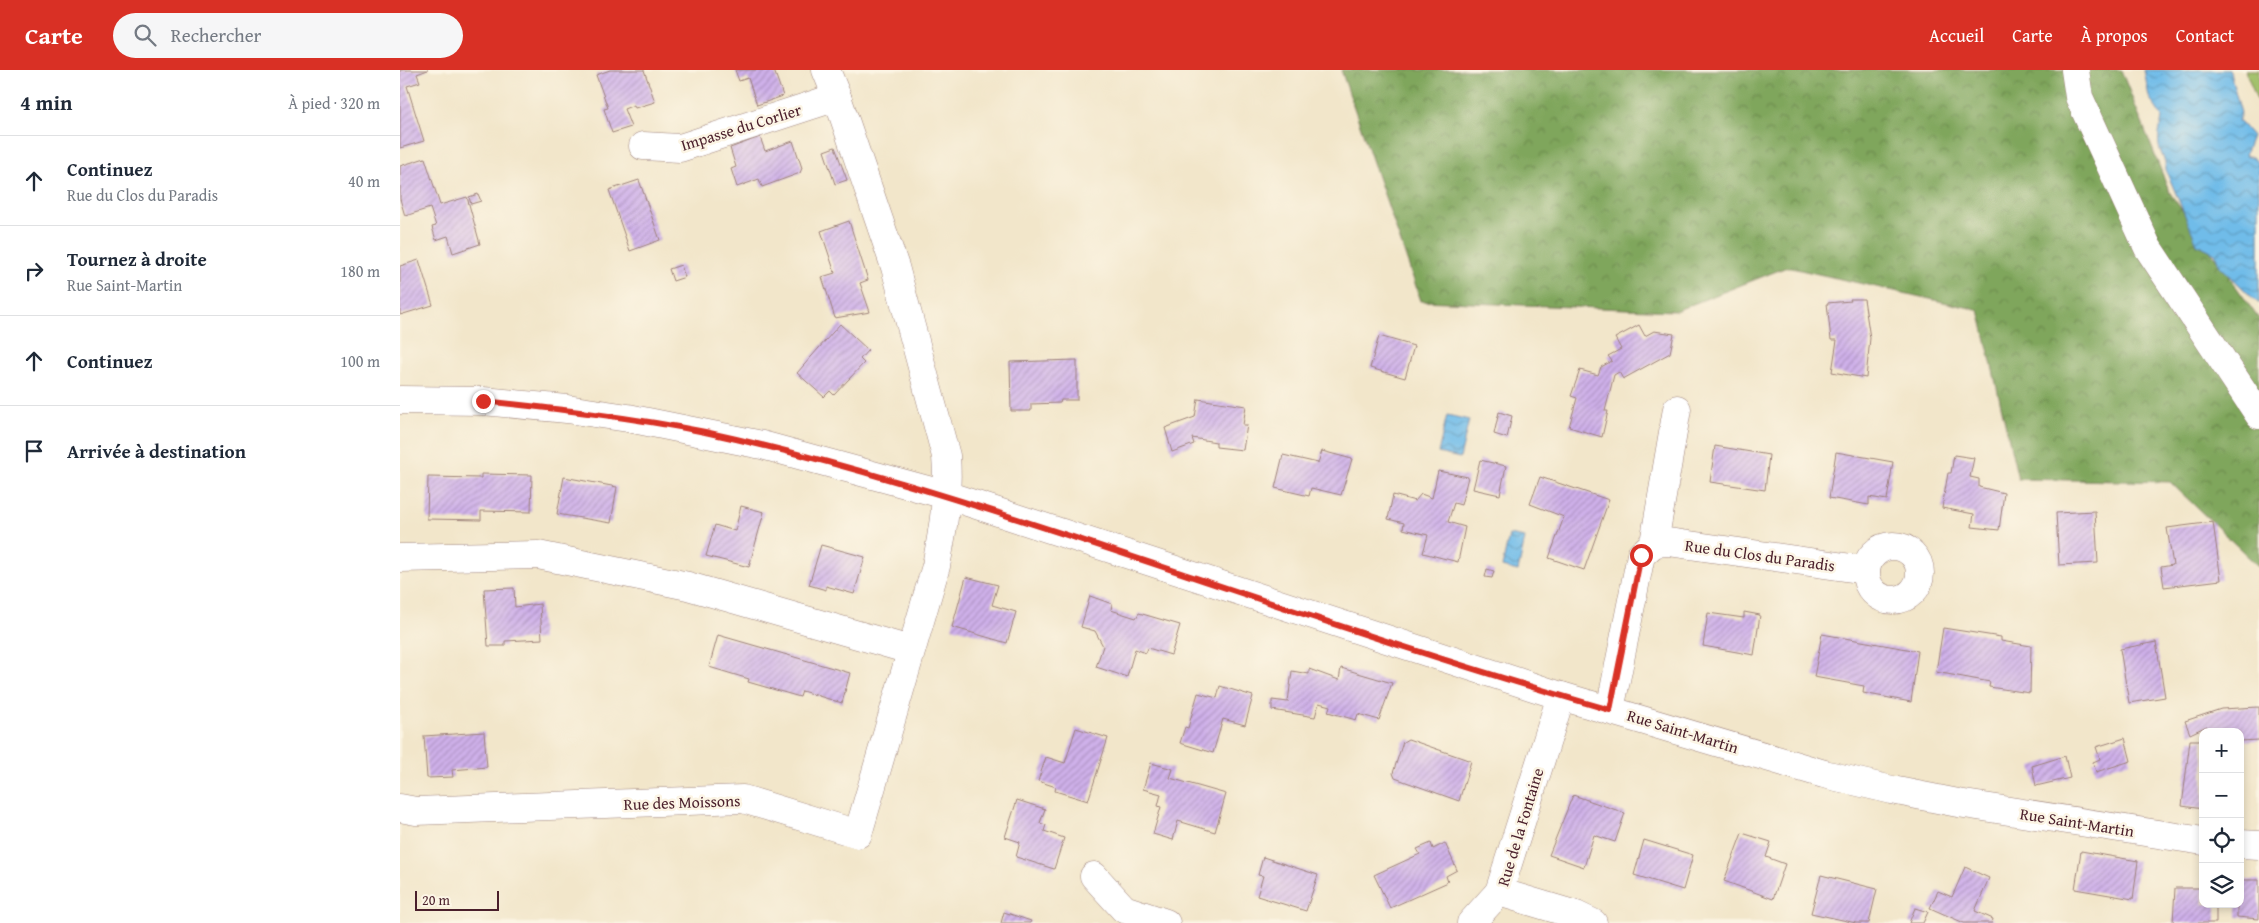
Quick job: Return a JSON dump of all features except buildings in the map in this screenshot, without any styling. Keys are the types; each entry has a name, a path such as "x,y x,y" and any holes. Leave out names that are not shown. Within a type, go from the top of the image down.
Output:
{"street":[{"name":"Rue des Moissons","path":"400,808 416,812 744,799 858,834 936,566 946,495 946,456 895,267 826,70"},
{"path":"2075,70 2079,97 2148,248 2259,415"},
{"name":"Impasse du Corlier","path":"643,146 680,148 837,97"},
{"name":"Rue Saint-Martin","path":"400,400 483,401 567,409 628,418 762,445 946,495 1561,696 1824,774 1892,790 2199,840"},
{"path":"1610,710 1641,555 1654,543 1676,409"},
{"name":"Rue du Clos du Paradis","path":"1654,543 1668,542 1866,570"},
{"path":"400,558 538,555 688,586 910,650"},
{"name":"Rue de la Fontaine","path":"1561,696 1499,892 1576,915 1593,923"},
{"path":"2244,844 2259,845"},
{"path":"1094,876 1124,909 1166,923"},
{"path":"1471,923 1499,892"}],"green space":[{"path":"1341,70 2121,70 2170,193 2259,319 2259,567 2170,482 2018,479 1979,310 1787,267 1675,311 1421,301"},
{"path":"2245,70 2259,70 2259,105"}],"water":[{"path":"2144,70 2229,70 2230,72 2241,113 2238,121 2252,136 2245,155 2253,157 2259,165 2259,304 2219,265 2215,253 2197,244 2166,170 2158,141 2162,117 2149,97"},
{"path":"1447,415 1469,420 1460,458 1438,453"},
{"path":"1509,535 1525,538 1518,571 1502,567"}],"route":[{"path":"483,401 567,409 628,418 762,445 864,472 946,495 1288,608 1610,710 1641,555"}]}
